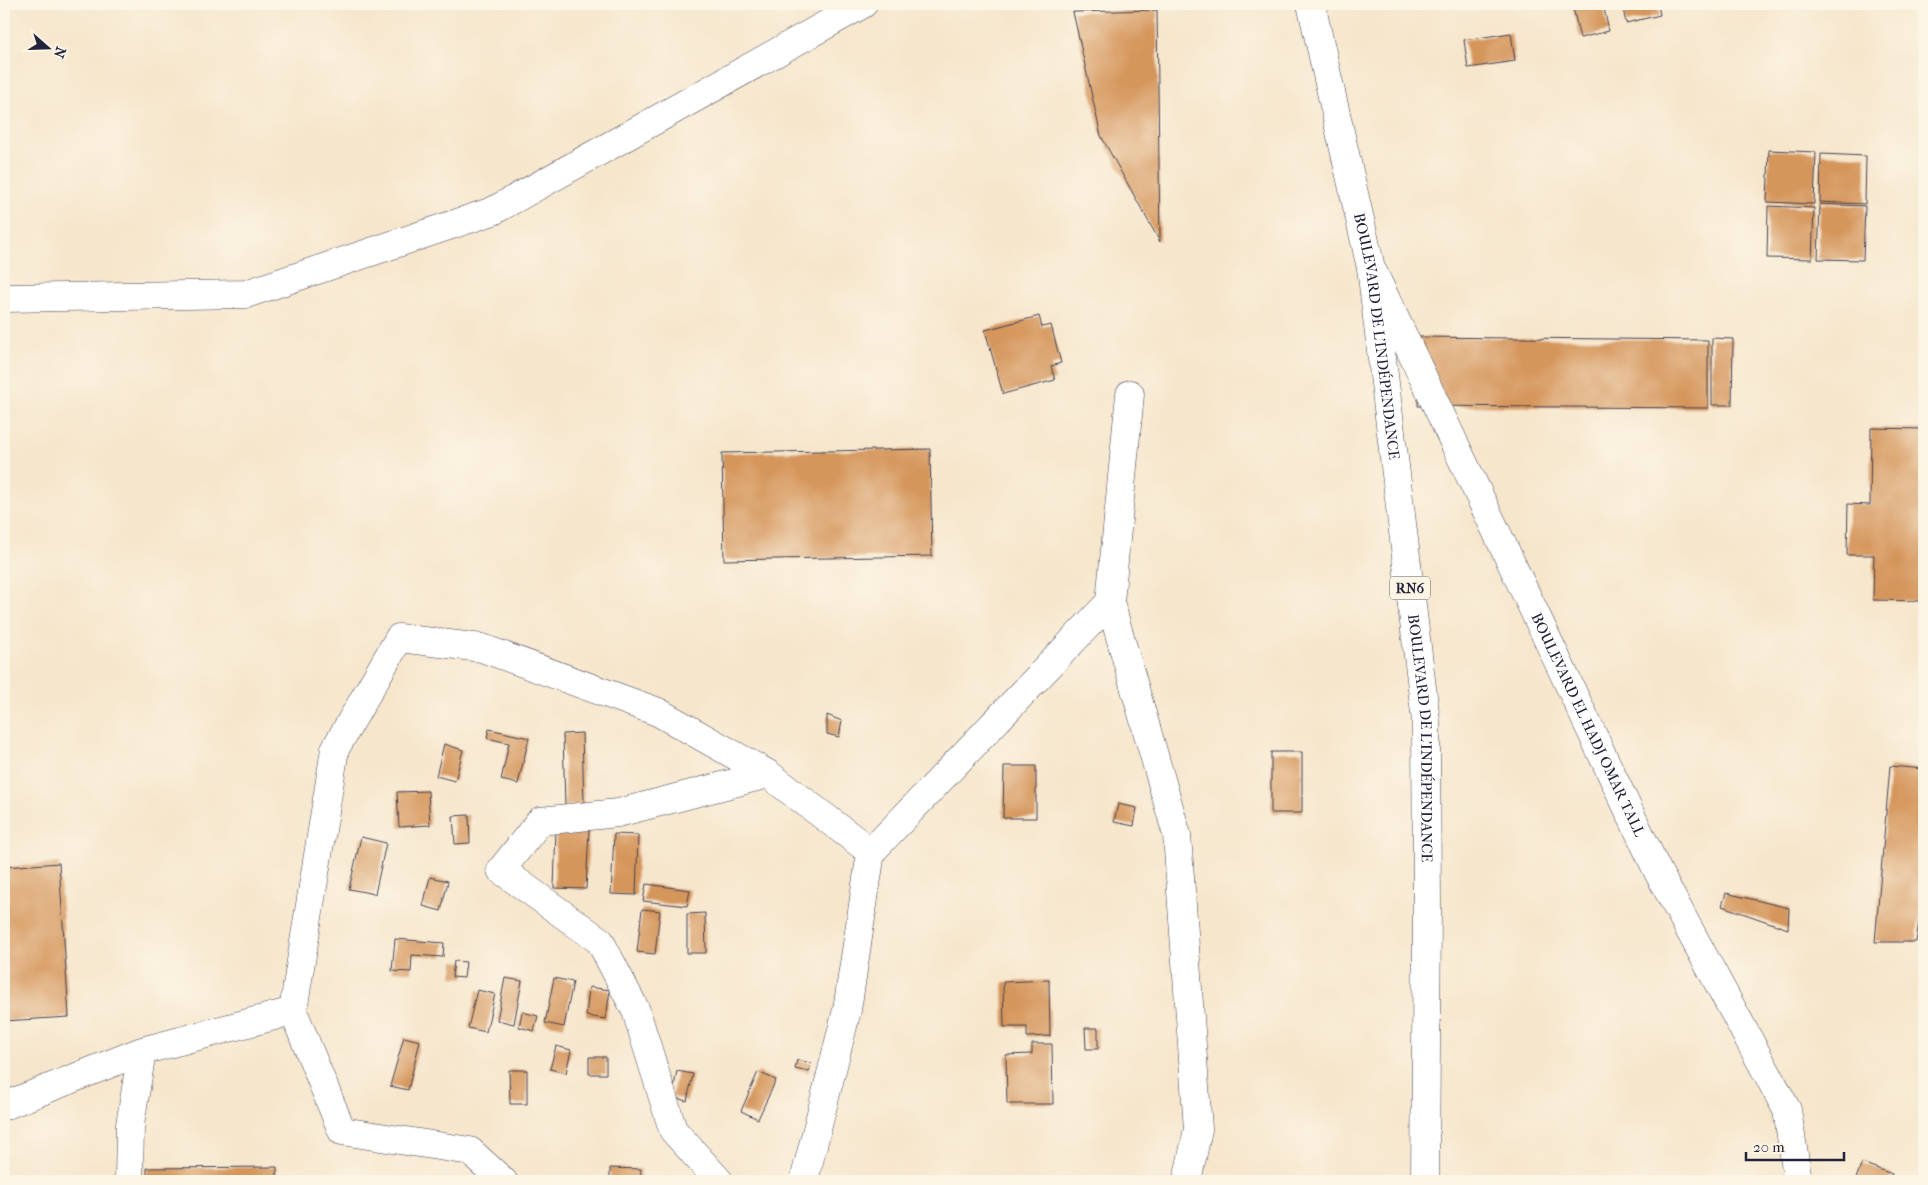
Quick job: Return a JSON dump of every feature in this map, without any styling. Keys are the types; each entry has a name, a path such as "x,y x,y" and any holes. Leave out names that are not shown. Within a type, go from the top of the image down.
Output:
{"main road":[{"path":"4,298 246,294 493,211 863,4"},
{"name":"BOULEVARD DE L'INDÉPENDANCE","path":"1310,4 1371,268 1426,722 1425,1181"},
{"name":"BOULEVARD EL HADJ OMAR TALL","path":"1371,268 1657,870 1787,1110 1798,1181"},
{"path":"1130,394 1110,602 1177,836 1198,1129 1187,1181"},
{"path":"804,1181 848,1010 870,852 1110,602"},
{"path":"502,1181 470,1151 342,1131 293,1011 335,749 399,638 482,648 658,712 768,774 870,852"},
{"path":"719,1181 673,1130 636,1011 600,940 501,870 540,821 618,813 768,774"},
{"path":"4,1106 142,1051 293,1011"},
{"path":"129,1181 130,1125 142,1051"}],"building":[{"path":"1572,4 1603,4 1609,31 1580,38"},
{"path":"1622,4 1658,4 1660,15 1626,23"},
{"path":"1157,10 1160,242 1101,136 1073,12"},
{"path":"1511,33 1515,61 1468,68 1464,40"},
{"path":"1769,150 1816,152 1814,204 1767,202"},
{"path":"1821,154 1866,156 1865,204 1820,202"},
{"path":"1820,204 1865,206 1863,260 1818,259"},
{"path":"1768,206 1814,208 1812,259 1767,258"},
{"path":"1039,316 1042,327 1051,325 1061,363 1051,366 1055,380 1003,394 985,330"},
{"path":"1418,337 1708,340 1708,408 1418,406"},
{"path":"1712,338 1733,339 1732,405 1712,405"},
{"path":"1871,428 1924,429 1924,601 1873,600 1874,555 1847,555 1848,504 1870,505"},
{"path":"930,449 932,556 724,560 722,453"},
{"path":"827,715 842,721 839,737 827,734"},
{"path":"489,729 529,738 518,784 501,780 509,743 487,738"},
{"path":"582,733 584,805 565,806 563,734"},
{"path":"444,744 463,750 455,781 436,776"},
{"path":"1271,752 1302,752 1302,813 1271,813"},
{"path":"1004,766 1036,766 1036,818 1003,818"},
{"path":"1890,766 1924,769 1924,886 1916,942 1875,942"},
{"path":"428,791 430,825 399,827 397,792"},
{"path":"1118,804 1137,808 1134,826 1114,822"},
{"path":"469,815 470,843 455,844 453,816"},
{"path":"556,829 589,830 586,889 554,888"},
{"path":"614,834 638,835 636,895 611,894"},
{"path":"361,837 386,843 375,894 349,889"},
{"path":"59,863 69,1017 4,1021 4,867"},
{"path":"430,877 448,881 441,911 423,906"},
{"path":"646,884 690,890 687,906 643,901"},
{"path":"1726,893 1789,908 1788,929 1722,906"},
{"path":"642,909 660,911 655,954 637,952"},
{"path":"705,913 706,953 687,953 687,914"},
{"path":"395,939 444,943 443,957 412,955 411,972 392,971"},
{"path":"454,961 466,962 464,978 452,977"},
{"path":"505,978 522,981 514,1024 497,1020"},
{"path":"554,978 573,982 564,1027 545,1023"},
{"path":"1049,980 1050,1036 1027,1037 1027,1027 1004,1027 1003,982"},
{"path":"589,987 610,990 606,1019 586,1016"},
{"path":"477,990 495,994 486,1032 468,1028"},
{"path":"522,1012 538,1016 534,1031 519,1027"},
{"path":"1085,1028 1098,1028 1098,1049 1086,1049"},
{"path":"404,1037 420,1041 408,1090 390,1086"},
{"path":"1032,1044 1052,1044 1053,1104 1007,1104 1006,1055 1032,1054"},
{"path":"556,1046 571,1050 566,1073 550,1069"},
{"path":"589,1057 606,1057 606,1074 589,1074"},
{"path":"797,1060 811,1063 809,1072 795,1069"},
{"path":"509,1070 527,1070 527,1104 510,1104"},
{"path":"677,1071 693,1074 687,1101 672,1097"},
{"path":"758,1072 776,1080 758,1119 741,1111"},
{"path":"1862,1163 1892,1174 1890,1181 1855,1181"},
{"path":"277,1167 277,1181 147,1181 147,1168"},
{"path":"610,1168 641,1169 640,1181 610,1181"}]}
